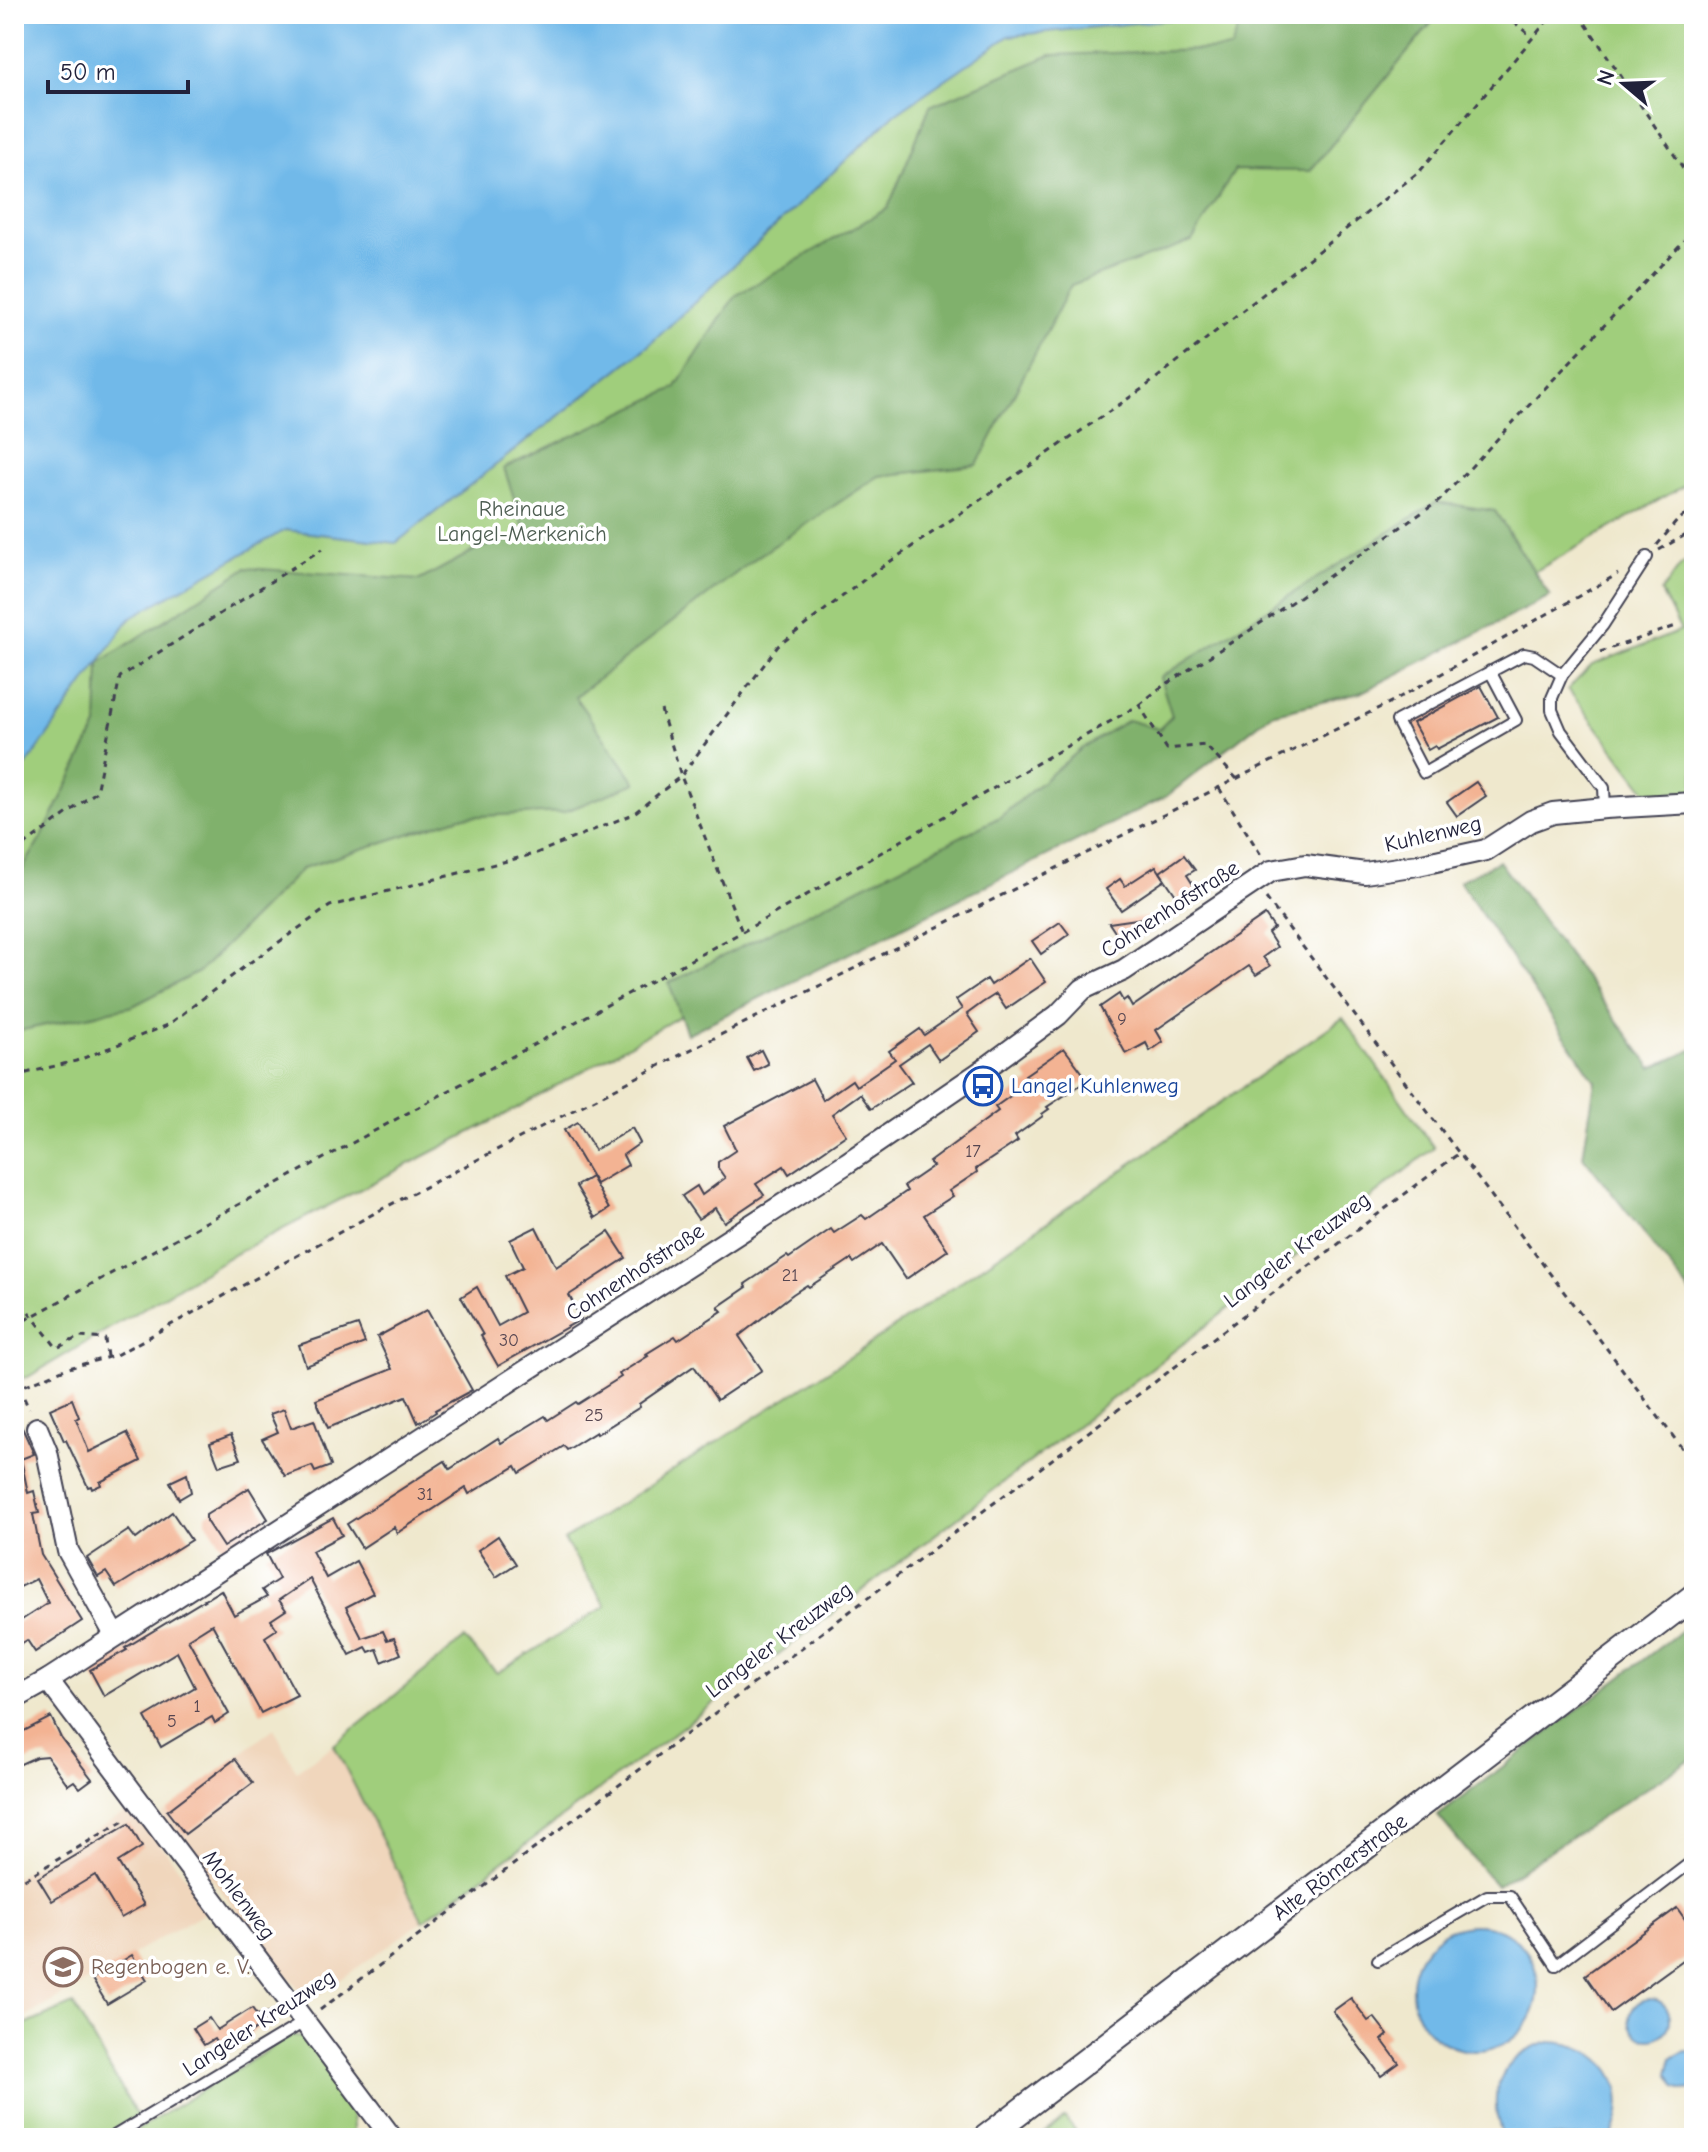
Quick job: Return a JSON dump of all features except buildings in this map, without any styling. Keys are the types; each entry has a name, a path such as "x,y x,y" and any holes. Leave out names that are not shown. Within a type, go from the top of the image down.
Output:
{"street":[{"name":"Kuhlenweg","path":"1263,876 1305,865 1365,873 1418,865 1486,850 1531,821 1553,813 1694,803"},
{"name":"Cohnenhofstraße","path":"14,1699 48,1680 847,1163 1058,1015 1083,989 1124,970 1263,876"},
{"path":"37,1428 47,1452 68,1551 115,1635"},
{"name":"Alte Römerstraße","path":"985,2138 1694,1596"},
{"name":"Mohlenweg","path":"48,1680 392,2138"}],"lane":[{"path":"1605,808 1604,788 1561,731 1552,710 1554,688 1603,625 1647,557"},
{"path":"1490,671 1516,720 1424,773 1397,721 1490,671 1524,654 1534,656 1562,675"},
{"path":"1378,1960 1487,1896 1510,1896 1556,1965 1694,1860"},
{"name":"Langeler Kreuzweg","path":"111,2138 304,2022"}],"path":[{"path":"1504,14 1532,37"},
{"path":"14,1076 76,1061 168,1025 330,906 534,854 633,814 681,776 778,646 869,576 1145,387 1420,171 1553,14"},
{"path":"1579,14 1694,184"},
{"path":"14,1326 742,932 1139,705 1439,501 1694,230"},
{"path":"1647,557 1677,521 1694,508"},
{"path":"37,1428 16,1388 116,1355 384,1208 688,1051 1395,700 1694,530"},
{"path":"14,853 96,792 120,677 322,549"},
{"path":"1594,656 1679,625"},
{"path":"1139,705 1167,749 1205,745 1237,779"},
{"path":"661,710 681,776 742,932"},
{"path":"1219,788 1263,876 1458,1154 1694,1464"},
{"name":"Langeler Kreuzweg","path":"304,2022 1458,1154"},
{"path":"14,1293 57,1348 79,1337 105,1339 107,1357"},
{"path":"14,1885 145,1809"}],"shaded area":[{"path":"274,1728 296,1771 334,1745 423,1921 316,1997 302,1993 161,1815"},
{"name":"Regenbogen e. V.","path":"133,1808 210,1909 14,2024 14,1878"}],"green space":[{"name":"Rheinaue Langel-Merkenich","path":"223,14 1694,14 1694,480 1395,652 870,909 508,1113 229,1257 28,1377 14,1379 14,151"},
{"path":"1243,14 1439,14 1310,171 1235,170 1192,241 1071,285 977,465 879,476 757,557 575,697 636,783 564,812 461,817 303,868 199,972 133,1006 14,1032 14,874 19,875 44,833 97,726 99,663 246,568 420,580 481,547 526,535 504,468 675,388 735,296 888,208 930,106 1051,55 1231,49"},
{"path":"1436,502 1495,511 1550,596 1360,693 1271,714 1167,796 687,1034 669,983 1000,817 1081,749 1128,720 1159,729 1172,716 1160,678"},
{"path":"1694,557 1694,791 1648,794 1568,689 1592,665 1681,631 1661,592 1681,565"},
{"path":"1499,861 1652,1068 1694,1049 1694,1297 1583,1156 1595,1081 1459,881"},
{"path":"1343,1018 1434,1148 931,1538 423,1921 334,1745 464,1639 497,1673 606,1606 564,1540 867,1346"},
{"path":"1694,1621 1694,1757 1496,1886 1438,1816"},
{"path":"73,2004 137,2116 99,2138 14,2138 14,2030"},
{"path":"293,2035 307,2038 340,2085 351,2110 352,2138 124,2138"},
{"path":"1065,2118 1081,2138 1038,2138"}],"water":[{"path":"14,14 1193,14 1184,18 1009,36 895,114 648,346 396,543 285,530 130,618 26,766 14,778"},
{"path":"1475,1925 1499,1930 1519,1944 1533,1964 1538,1988 1533,2012 1519,2032 1499,2046 1475,2051 1451,2046 1431,2032 1417,2012 1412,1988 1417,1964 1431,1944 1451,1930"},
{"path":"1650,1999 1664,2005 1670,2019 1664,2033 1650,2039 1636,2033 1630,2019 1636,2005"},
{"path":"1550,2042 1586,2051 1610,2071 1620,2101 1611,2138 1503,2137 1496,2104 1501,2077 1519,2056"},
{"path":"1685,2051 1694,2052 1694,2089 1683,2090 1676,2087 1668,2073 1672,2058"}],"place":[{"name":"Langel Kuhlenweg","path":"983,1086"},
{"name":"Regenbogen e. V.","path":"63,1967"}]}
